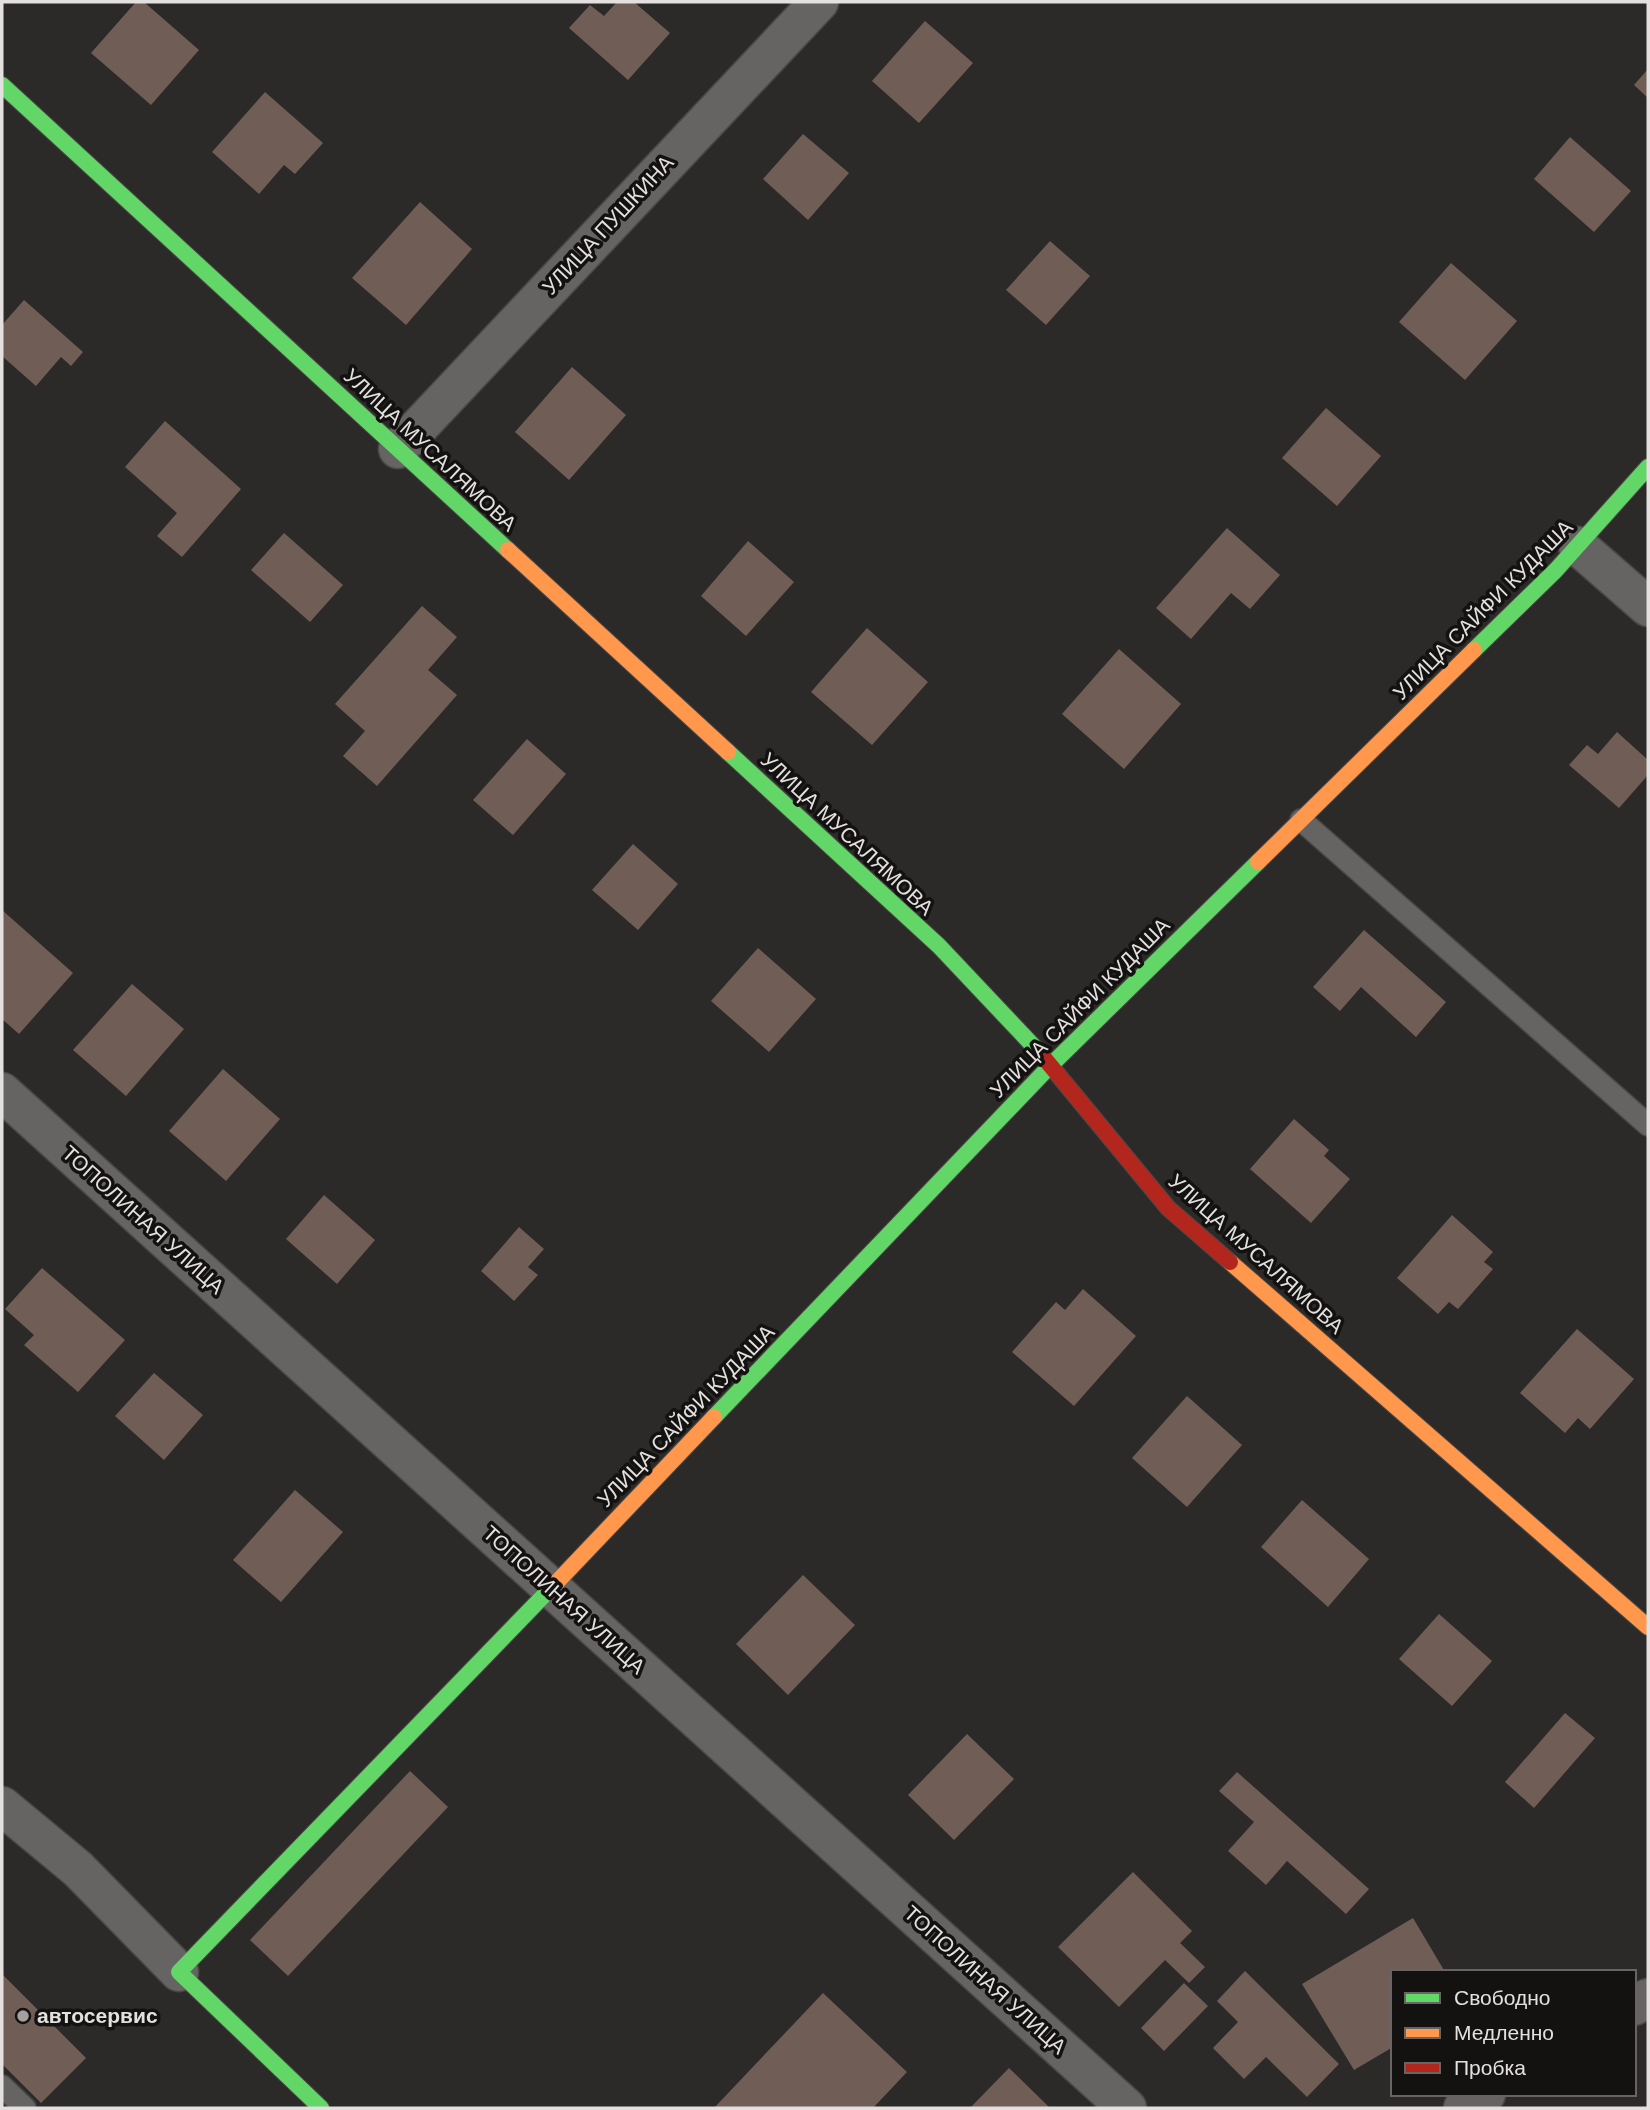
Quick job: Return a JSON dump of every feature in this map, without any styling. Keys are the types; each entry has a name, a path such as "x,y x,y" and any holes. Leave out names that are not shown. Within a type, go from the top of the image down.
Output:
{"street":[{"name":"УЛИЦА ПУШКИНА","path":"398,449 819,2"},
{"name":"УЛИЦА МУСАЛЯМОВА","path":"2,85 939,946 1051,1065 1168,1208 1648,1627"},
{"name":"УЛИЦА САЙФИ КУДАША","path":"179,1972 1051,1065 1578,546 1648,467"},
{"path":"1578,546 1648,607"},
{"name":"ТОПОЛИНАЯ УЛИЦА","path":"2,1092 1127,2108"},
{"path":"2,1806 78,1869 179,1972 321,2108"},
{"path":"1462,2108 1483,2096"}],"lane":[{"path":"1301,820 1648,1125"},
{"path":"2,2086 25,2108"}],"building":[{"path":"136,2 144,2 199,50 151,105 91,53"},
{"path":"617,2 634,2 670,33 628,80 569,28 590,5 604,16"},
{"path":"925,21 973,63 919,123 872,81"},
{"path":"1648,69 1648,98 1634,85"},
{"path":"265,92 323,143 295,174 284,165 259,194 212,152"},
{"path":"803,134 849,173 808,220 763,179"},
{"path":"1570,137 1631,191 1594,232 1534,179"},
{"path":"420,202 472,249 406,325 352,278"},
{"path":"1050,241 1090,276 1046,325 1006,290"},
{"path":"1451,263 1517,321 1465,380 1399,322"},
{"path":"24,300 83,352 71,366 61,357 36,386 2,356 2,325"},
{"path":"572,367 626,415 569,480 515,432"},
{"path":"1326,408 1381,456 1337,506 1282,458"},
{"path":"165,421 241,489 182,557 157,536 177,513 125,467"},
{"path":"1227,528 1280,575 1250,609 1231,593 1191,639 1156,608"},
{"path":"284,533 343,585 310,622 251,570"},
{"path":"748,541 794,582 746,636 701,596"},
{"path":"422,606 457,637 428,670 457,695 377,786 343,756 365,731 335,704"},
{"path":"867,628 928,682 872,745 811,692"},
{"path":"1119,649 1181,704 1124,769 1062,714"},
{"path":"1617,732 1648,760 1648,775 1619,808 1569,765 1587,745 1598,754"},
{"path":"527,739 566,774 513,835 473,800"},
{"path":"633,844 678,884 638,930 592,890"},
{"path":"2,910 73,973 19,1034 2,1019"},
{"path":"1364,930 1446,1002 1416,1037 1361,987 1340,1011 1313,987"},
{"path":"758,948 816,999 769,1052 711,1001"},
{"path":"132,984 184,1029 126,1096 73,1050"},
{"path":"223,1069 280,1119 226,1181 169,1131"},
{"path":"1294,1119 1329,1150 1324,1156 1350,1179 1311,1223 1250,1169"},
{"path":"324,1195 375,1240 337,1284 286,1239"},
{"path":"1452,1215 1493,1252 1484,1262 1493,1269 1458,1309 1449,1302 1438,1314 1397,1278"},
{"path":"519,1227 544,1249 528,1267 538,1275 514,1301 481,1271"},
{"path":"42,1268 125,1340 78,1392 24,1345 34,1335 5,1309"},
{"path":"1083,1289 1136,1336 1074,1406 1012,1352 1056,1302 1065,1310"},
{"path":"1577,1329 1634,1379 1590,1429 1578,1418 1565,1433 1520,1393"},
{"path":"154,1373 203,1415 164,1460 115,1416"},
{"path":"1187,1396 1242,1445 1187,1507 1132,1458"},
{"path":"295,1490 343,1532 281,1602 233,1560"},
{"path":"1302,1500 1369,1559 1328,1607 1261,1547"},
{"path":"803,1575 855,1625 788,1695 736,1644"},
{"path":"1439,1614 1492,1661 1452,1706 1399,1659"},
{"path":"1565,1713 1595,1738 1534,1808 1505,1782"},
{"path":"967,1734 1014,1779 954,1840 908,1795"},
{"path":"410,1771 448,1807 288,1976 250,1940"},
{"path":"1237,1772 1369,1889 1346,1914 1287,1861 1266,1885 1228,1851 1254,1822 1219,1791"},
{"path":"1133,1872 1192,1931 1180,1943 1205,1967 1189,1983 1165,1960 1119,2007 1058,1947"},
{"path":"1413,1918 1444,1970 1391,1970 1391,2048 1354,2070 1302,1984"},
{"path":"1245,1971 1339,2064 1307,2097 1266,2057 1244,2079 1213,2048 1238,2022 1217,2001"},
{"name":"автосервис","path":"2,1974 86,2058 41,2103 2,2064"},
{"path":"1184,1983 1208,2006 1164,2051 1141,2028"},
{"path":"823,1993 907,2072 873,2108 714,2108"},
{"path":"1009,2068 1050,2108 970,2108"}],"traffic: fast":[{"path":"2,85 508,550"},
{"path":"1474,650 1556,570 1648,467"},
{"path":"728,752 939,946 1040,1053"},
{"path":"714,1417 1051,1065 1258,862"},
{"path":"321,2108 179,1972 556,1583"}],"traffic: slow":[{"path":"508,550 728,752"},
{"path":"1258,862 1474,650"},
{"path":"1230,1262 1648,1627"},
{"path":"556,1583 714,1417"}],"traffic: jam":[{"path":"1040,1053 1168,1208 1230,1262"}],"place":[{"name":"автосервис","path":"23,2016"}]}
